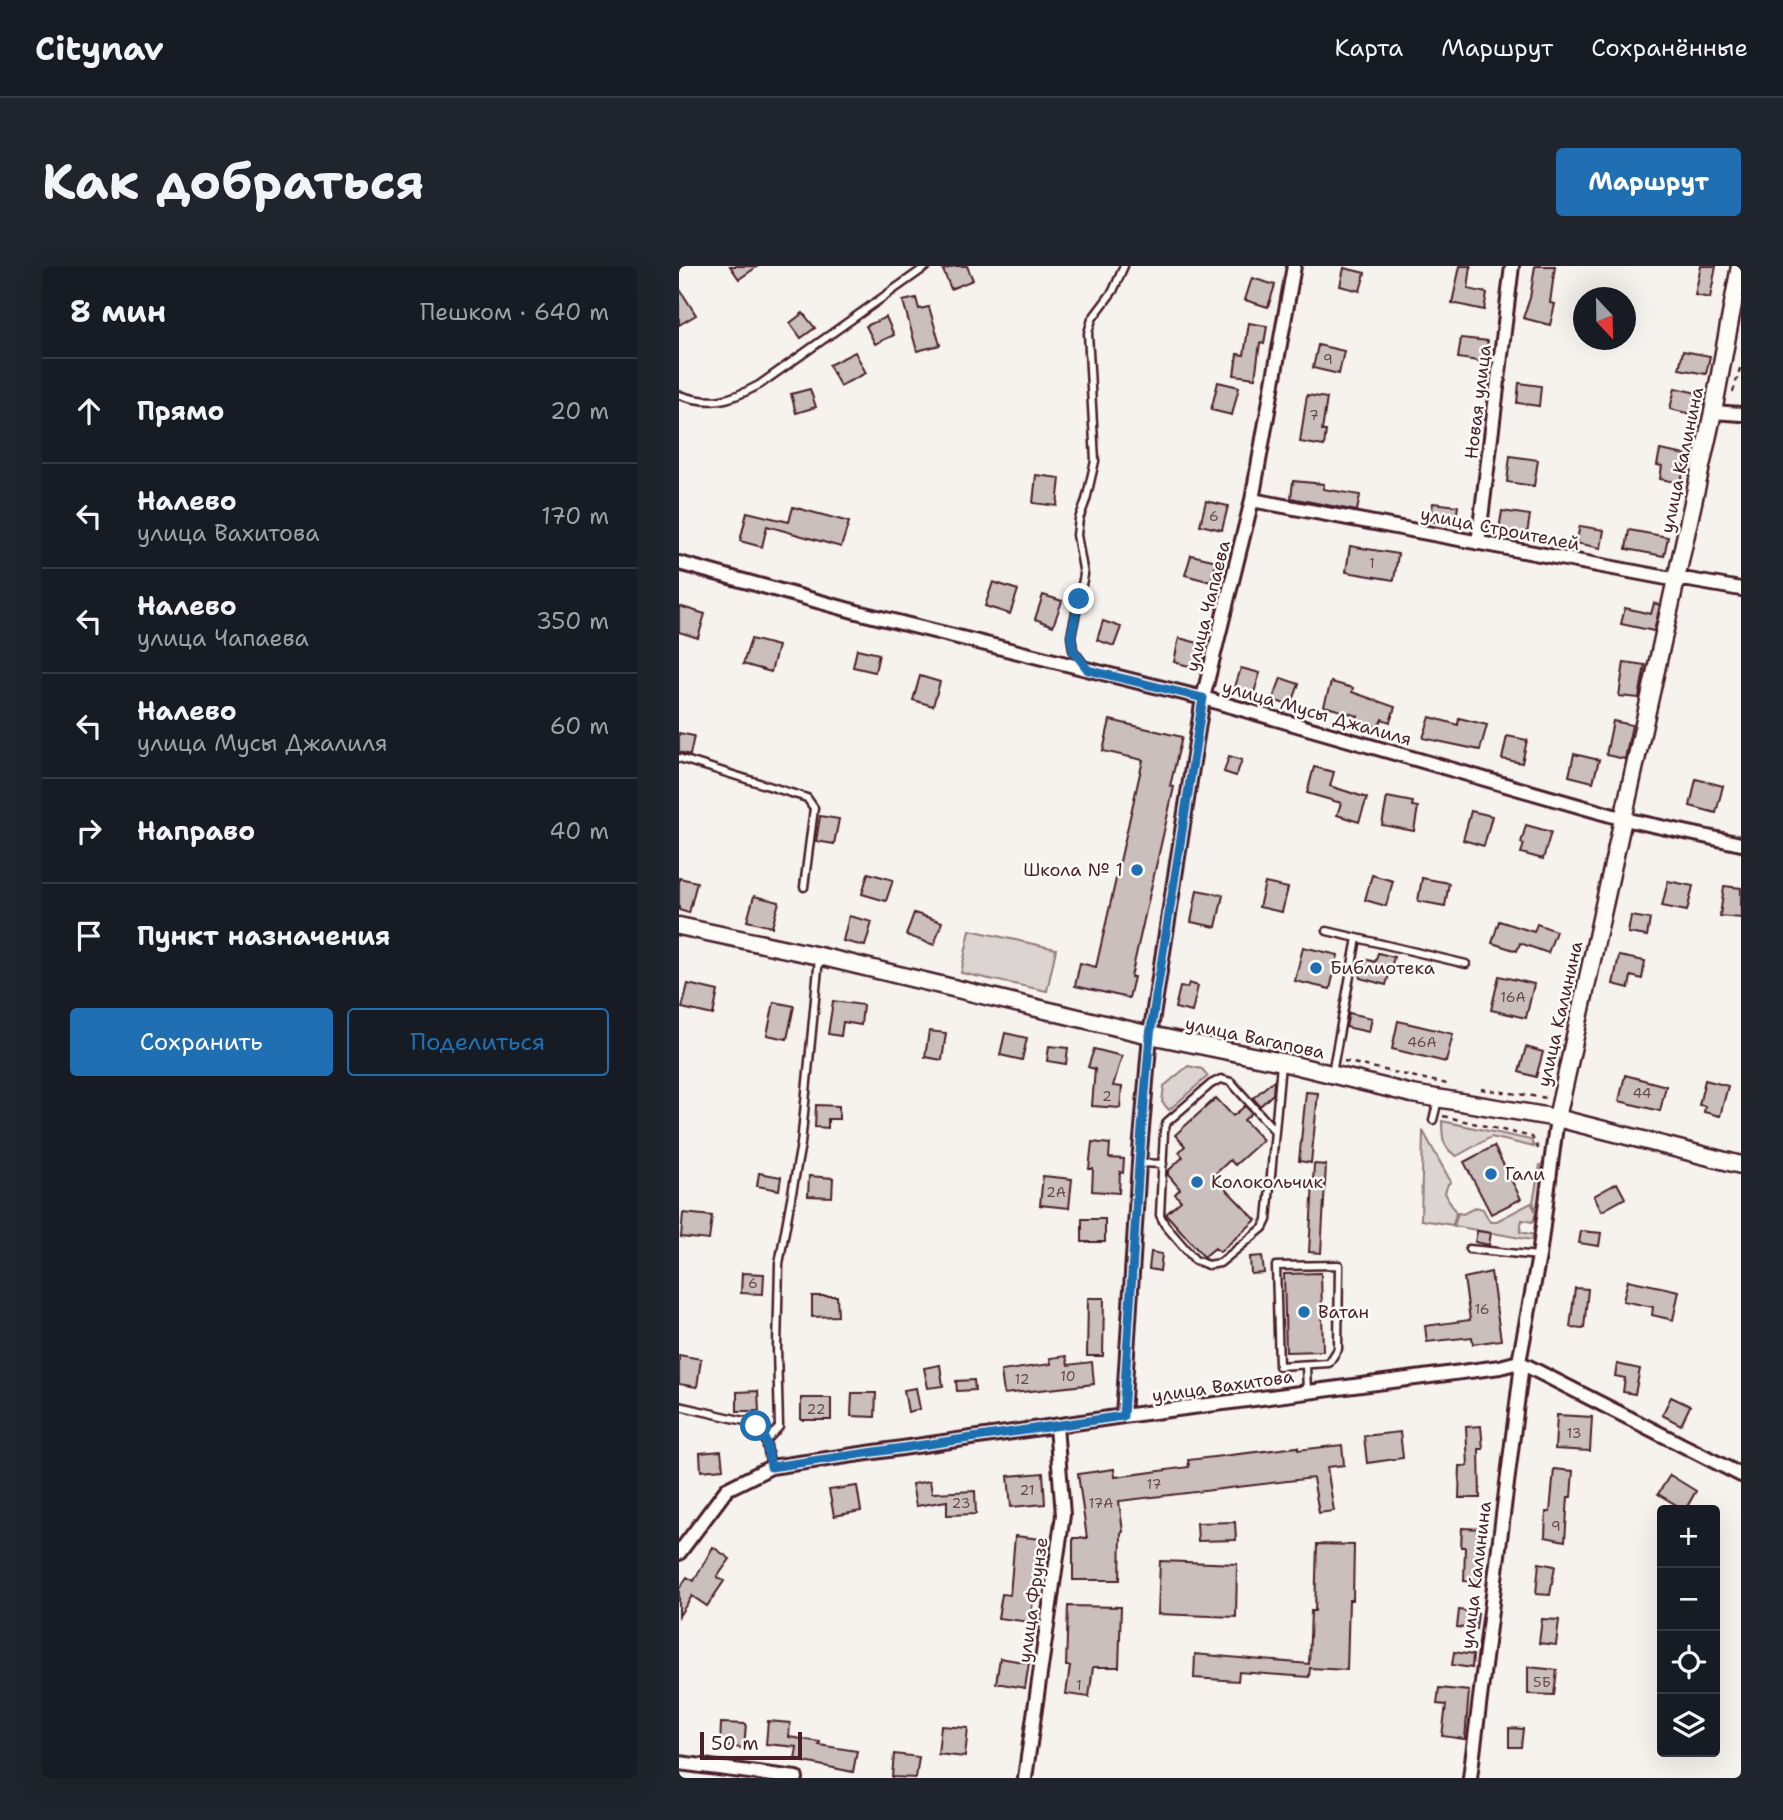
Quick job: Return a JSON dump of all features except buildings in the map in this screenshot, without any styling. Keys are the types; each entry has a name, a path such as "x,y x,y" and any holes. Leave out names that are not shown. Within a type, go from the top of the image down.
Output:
{"street":[{"name":"улица Чапаева","path":"1123,1416 1150,1035 1203,698 1252,500 1294,266"},
{"name":"Новая улица","path":"1478,543 1512,266"},
{"name":"улица Калинина","path":"1470,1778 1521,1372 1519,1362 1539,1256 1557,1118 1713,412 1740,266"},
{"path":"1713,412 1741,414"},
{"name":"улица Строителей","path":"1252,500 1741,589"},
{"name":"улица Мусы Джалиля","path":"679,563 857,612 1203,698 1624,819 1741,844"},
{"name":"улица Вагапова","path":"679,926 819,956 1150,1035 1282,1062 1333,1067 1411,1098 1557,1118 1741,1165"},
{"path":"1519,1362 1741,1475"},
{"name":"улица Вахитова","path":"679,1553 727,1489 771,1467 1123,1416 1500,1367 1519,1362"},
{"name":"улица Фрунзе","path":"1025,1778 1063,1515 1056,1426"},
{"path":"679,1762 796,1778"}],"lane":[{"path":"679,395 708,401 725,401 744,393 927,266"},
{"path":"1088,670 1073,650 1071,636 1084,575 1077,535 1079,519 1095,461 1088,333 1093,319 1113,291 1124,266"},
{"path":"679,758 807,798 814,808 804,887"},
{"path":"1327,931 1466,964"},
{"path":"1333,1067 1357,938"},
{"path":"766,1441 779,1427 779,1264 801,1144 819,956"},
{"path":"1274,1129 1231,1082 1221,1079 1210,1084 1167,1122 1164,1131 1162,1220 1195,1260 1202,1264 1215,1265 1263,1228 1268,1220 1282,1062"},
{"path":"1433,1119 1437,1100"},
{"path":"1139,1163 1163,1164"},
{"path":"1469,1249 1539,1256"},
{"path":"1339,1265 1338,1349 1329,1363 1306,1365 1279,1366 1276,1266 1339,1265"},
{"path":"1306,1365 1307,1392"},
{"path":"679,1406 749,1422 756,1426 766,1441 771,1467"}],"path":[{"path":"1333,1067 1449,1084"},
{"path":"1476,1089 1561,1100"}],"shaded area":[{"path":"970,930 1056,949 1047,991 961,973"},
{"path":"1188,1066 1202,1069 1208,1076 1169,1110 1162,1102 1164,1086"},
{"path":"1442,1121 1531,1140 1534,1147 1491,1137 1457,1156 1446,1146"},
{"path":"1423,1131 1451,1182 1445,1193 1456,1213 1453,1225 1421,1220"},
{"path":"1543,1164 1549,1175 1537,1241 1454,1226 1458,1213 1463,1214 1476,1207 1483,1209 1490,1222 1495,1222 1531,1203 1536,1212 1533,1222 1522,1220 1520,1232 1535,1235 1537,1212 1533,1202 1540,1165"}],"place":[{"name":"Школа № 1","path":"1137,870"},
{"name":"Библиотека","path":"1316,968"},
{"name":"Гали","path":"1491,1174"},
{"name":"Колокольчик","path":"1197,1182"},
{"name":"Ватан","path":"1304,1312"}],"route":[{"path":"756,1426 766,1441 771,1467 1123,1416 1150,1035 1203,698 1088,670 1073,650 1071,636 1079,599"}]}
